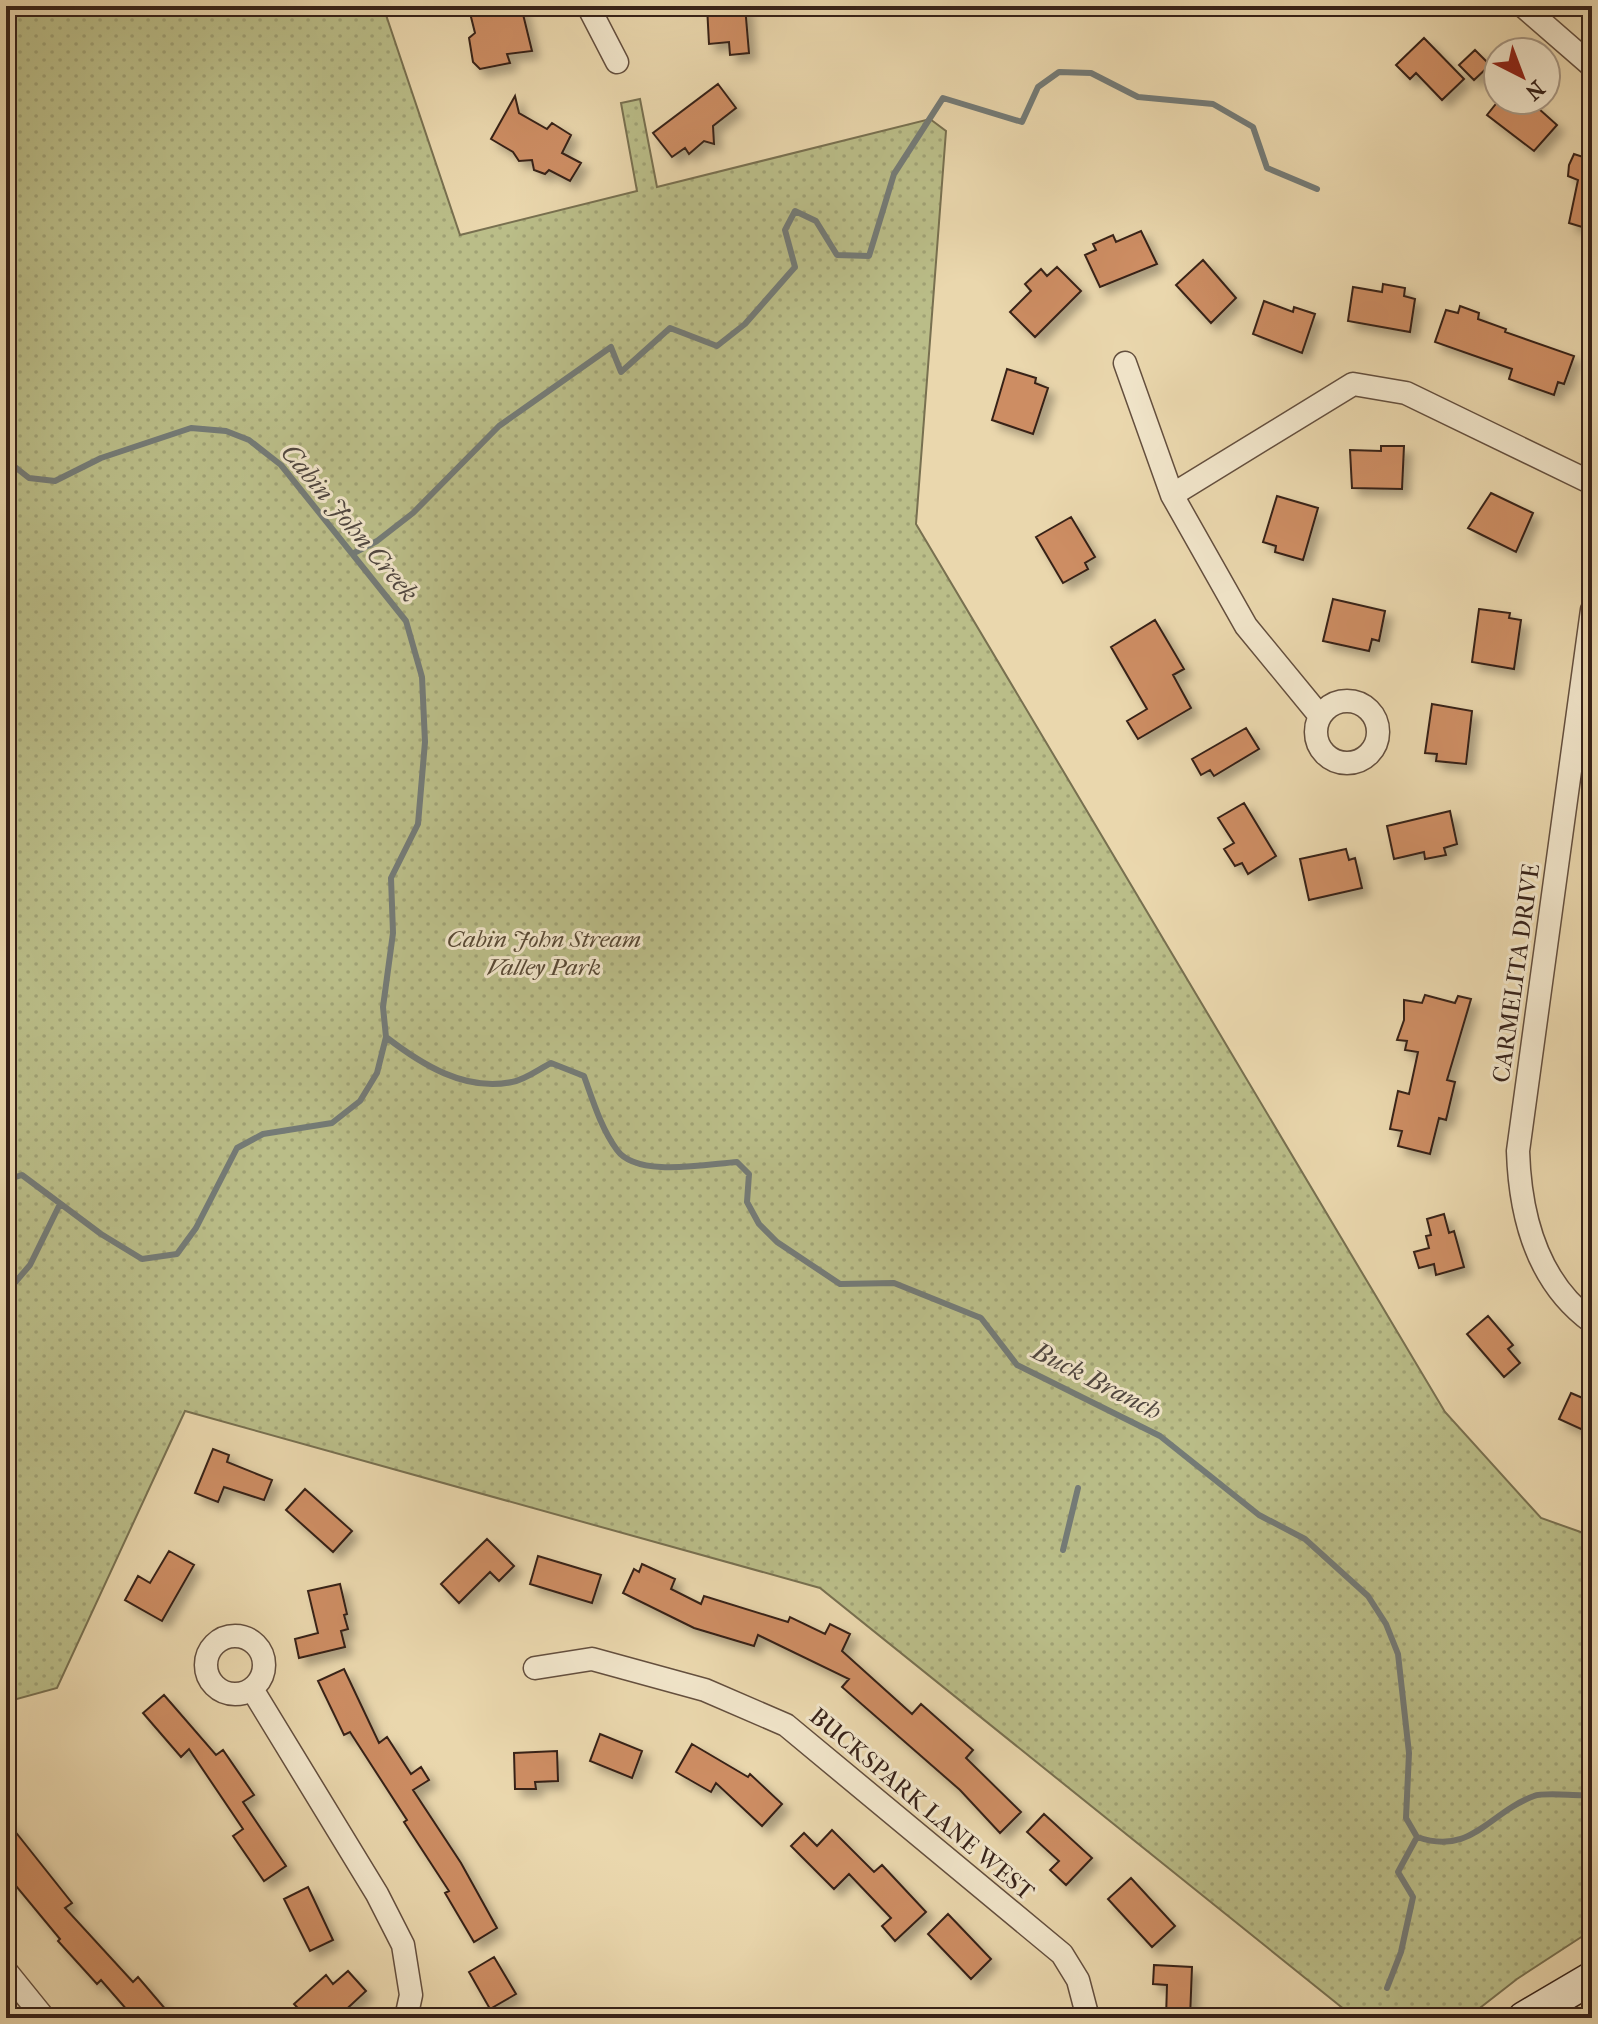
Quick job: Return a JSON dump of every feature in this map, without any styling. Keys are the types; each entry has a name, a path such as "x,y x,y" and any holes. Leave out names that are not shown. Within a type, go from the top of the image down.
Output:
{"main road":[{"path":"1524,2018 1592,1978"}],"street":[{"path":"588,6 617,62"},
{"path":"1523,6 1592,66"},
{"path":"1125,363 1172,495 1246,626 1320,716"},
{"path":"1172,495 1353,384 1406,393 1592,483"},
{"name":"CARMELITA DRIVE","path":"1592,610 1588,676 1518,1151 1520,1197 1531,1241 1555,1283 1592,1322"},
{"name":"BUCKSPARK LANE WEST","path":"535,1668 592,1659 705,1690 786,1725 1062,1954 1078,1980 1088,2018"},
{"path":"252,1689 377,1894 403,1945 411,1995 406,2018"},
{"path":"6,1971 44,2018"}],"green space":[{"name":"Cabin John Stream Valley Park","path":"6,6 383,6 460,235 637,191 621,103 640,99 657,187 930,119 946,131 916,524 1445,1412 1541,1518 1592,1536 1592,1930 1517,1979 1467,2018 1355,2018 820,1588 185,1411 57,1688 6,1702"}],"building":[{"path":"475,6 521,6 532,51 507,54 510,63 480,69 473,62 469,38 475,33 470,13 477,10"},
{"path":"707,6 745,6 749,53 730,55 729,42 709,44"},
{"path":"1424,38 1464,79 1442,100 1416,73 1410,79 1396,65"},
{"path":"1475,50 1482,57 1482,72 1474,80 1459,65"},
{"path":"718,84 736,108 713,126 714,144 704,141 689,154 685,148 672,157 653,133"},
{"path":"515,96 519,113 547,129 552,123 571,135 562,153 581,163 570,181 549,170 545,174 534,170 532,160 519,161 513,152 491,139"},
{"path":"1488,116 1547,116 1557,125 1534,151"},
{"path":"1585,145 1592,146 1592,230 1569,223 1578,180 1568,176 1569,165 1574,154 1583,157"},
{"path":"1141,231 1157,264 1100,287 1085,255 1096,250 1093,244 1113,235 1116,242"},
{"path":"1203,260 1236,298 1211,323 1176,285"},
{"path":"1057,267 1081,291 1035,337 1010,312 1031,291 1025,284 1041,269 1047,276"},
{"path":"1383,284 1405,288 1404,296 1415,299 1410,332 1348,321 1353,287 1382,292"},
{"path":"1264,301 1293,312 1294,307 1315,314 1302,353 1253,334"},
{"path":"1460,306 1479,313 1478,319 1506,329 1505,332 1574,356 1564,384 1558,382 1554,395 1509,379 1512,369 1435,342 1446,310 1458,313"},
{"path":"1007,369 1036,378 1035,383 1048,388 1033,434 992,420"},
{"path":"1381,446 1404,446 1402,489 1352,488 1350,450 1381,451"},
{"path":"1491,493 1533,513 1516,552 1468,528"},
{"path":"1277,496 1318,508 1303,560 1275,552 1276,546 1263,542"},
{"path":"1071,517 1095,557 1085,563 1088,569 1063,583 1036,537"},
{"path":"1333,599 1385,611 1379,641 1372,639 1369,651 1323,641"},
{"path":"1479,609 1510,613 1509,618 1521,620 1514,669 1472,662"},
{"path":"1155,620 1184,669 1173,675 1191,708 1138,739 1127,721 1147,709 1111,647"},
{"path":"1432,704 1472,711 1466,764 1436,761 1437,754 1425,753"},
{"path":"1246,728 1259,749 1214,776 1210,770 1201,775 1192,759"},
{"path":"1244,803 1276,856 1248,874 1242,863 1235,866 1224,849 1234,843 1218,818"},
{"path":"1450,811 1457,844 1444,848 1446,855 1425,859 1424,852 1394,859 1387,826"},
{"path":"1346,849 1349,860 1355,858 1362,888 1309,900 1300,859"},
{"path":"1425,995 1455,1003 1458,996 1471,999 1447,1080 1455,1082 1446,1120 1439,1118 1430,1154 1398,1146 1402,1131 1390,1129 1398,1091 1409,1094 1418,1052 1405,1050 1407,1041 1397,1040 1404,1020 1404,1000 1422,1003"},
{"path":"1444,1214 1449,1233 1454,1231 1464,1267 1436,1275 1434,1264 1419,1268 1414,1252 1429,1248 1426,1236 1431,1235 1427,1219"},
{"path":"1488,1316 1513,1345 1508,1349 1520,1363 1504,1377 1467,1334"},
{"path":"1571,1393 1592,1402 1592,1434 1559,1419"},
{"path":"213,1449 229,1455 227,1462 272,1480 264,1500 224,1487 218,1502 195,1493"},
{"path":"305,1489 352,1531 333,1552 286,1510"},
{"path":"487,1539 514,1566 499,1581 490,1572 459,1603 441,1584"},
{"path":"169,1551 194,1565 162,1621 125,1600 138,1576 150,1583"},
{"path":"538,1556 601,1575 592,1603 530,1584"},
{"path":"642,1564 675,1579 671,1589 701,1604 704,1596 788,1622 790,1617 825,1634 830,1624 850,1634 842,1651 912,1714 921,1704 973,1750 966,1758 1021,1812 1000,1833 960,1790 842,1687 849,1679 758,1635 754,1646 694,1628 623,1593 634,1569 639,1572"},
{"path":"340,1584 347,1614 344,1615 348,1629 341,1631 345,1647 299,1658 295,1639 318,1633 308,1591"},
{"path":"344,1669 379,1743 387,1737 411,1774 421,1767 429,1780 413,1790 461,1863 497,1928 474,1942 445,1893 449,1891 404,1822 407,1820 350,1732 344,1735 318,1681"},
{"path":"164,1695 216,1755 223,1750 254,1795 243,1802 286,1866 264,1881 233,1836 243,1829 189,1749 181,1757 143,1713"},
{"path":"600,1734 642,1751 632,1778 590,1761"},
{"path":"692,1744 748,1777 750,1774 782,1804 762,1826 716,1783 711,1792 676,1772"},
{"path":"557,1751 558,1781 535,1782 536,1789 515,1789 514,1753"},
{"path":"1044,1814 1092,1858 1066,1885 1050,1870 1059,1861 1027,1832"},
{"path":"6,1820 72,1903 65,1908 133,1982 138,1977 173,2018 134,2018 101,1980 97,1984 58,1941 60,1939 6,1874"},
{"path":"832,1830 874,1872 882,1865 926,1912 895,1941 882,1926 891,1918 849,1874 834,1889 791,1846 804,1833 817,1846"},
{"path":"1131,1878 1175,1926 1152,1947 1108,1899"},
{"path":"308,1887 333,1940 310,1951 284,1899"},
{"path":"948,1914 991,1959 971,1979 928,1934"},
{"path":"494,1957 516,1994 490,2009 469,1972"},
{"path":"1154,1965 1192,1967 1190,2018 1166,2018 1167,1985 1153,1984"},
{"path":"348,1971 366,1991 337,2018 307,2018 294,2004 326,1975 333,1984"}],"waterway":[{"path":"354,553 377,541 413,513 499,426 611,347 621,372 670,328 717,346 745,324 795,267 785,230 795,211 816,221 837,255 869,256 894,174 943,98 1022,122 1038,87 1059,72 1091,73 1138,97 1213,104 1253,127 1267,168 1317,189"},
{"name":"Cabin John Creek","path":"6,460 29,478 55,481 101,458 191,428 226,431 249,440 281,465 406,621 422,677 425,742 418,824 391,878 393,933 383,1007 386,1037 377,1073 360,1101 332,1123 263,1134 237,1148 196,1228 177,1254 142,1259 101,1234 22,1175 6,1180"},
{"name":"Buck Branch","path":"386,1037 429,1066 477,1083 517,1081 551,1063 584,1076 606,1133 627,1159 656,1167 737,1162 749,1174 747,1202 759,1224 777,1242 840,1284 894,1283 981,1318 1017,1365 1160,1436 1259,1515 1305,1539 1368,1596 1386,1624 1398,1654 1409,1753 1406,1818 1417,1837 1436,1841 1466,1837 1534,1796 1589,1795 1592,1798"},
{"path":"6,1293 30,1265 60,1204"},
{"path":"1063,1550 1078,1488"},
{"path":"1387,1988 1401,1952 1413,1897 1398,1872 1417,1837"}]}
